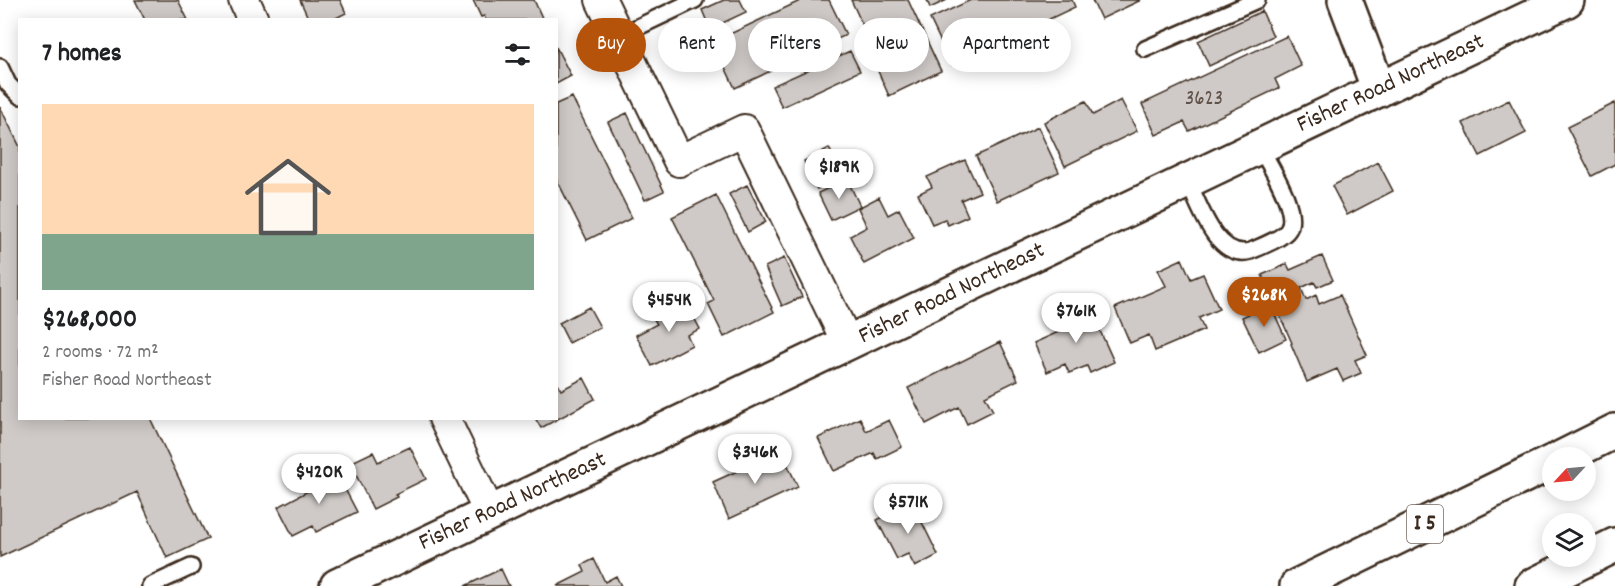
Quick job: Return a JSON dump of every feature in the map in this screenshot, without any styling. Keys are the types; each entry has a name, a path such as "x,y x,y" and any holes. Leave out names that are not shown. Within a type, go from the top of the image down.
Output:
{"main road":[{"path":"1345,0 1379,90"},
{"name":"Fisher Road Northeast","path":"348,584 489,512 848,344 1379,90 1527,14 1567,0"},
{"path":"1583,447 1615,431"},
{"name":"I 5","path":"1297,586 1542,467"},
{"path":"1532,586 1615,545"}],"street":[{"path":"244,0 252,18"},
{"path":"601,0 610,18"},
{"path":"636,72 679,161 744,130 848,344"},
{"path":"445,420 489,512"}],"lane":[{"path":"646,23 694,0"},
{"path":"1145,50 1257,0"},
{"path":"0,67 8,84 18,94"},
{"path":"1188,181 1218,239 1228,249 1245,253 1251,251 1284,234 1290,224 1287,200 1260,147"},
{"path":"150,586 191,567"}],"building":[{"path":"135,0 178,0 187,18 144,18"},
{"path":"300,0 340,0 346,13 336,18 308,18"},
{"path":"473,0 534,0 542,18 485,18 484,16 481,17"},
{"path":"724,0 740,0 746,12 733,18 705,18 702,10"},
{"path":"802,0 829,0 838,18 764,18"},
{"path":"851,0 908,0 916,18 859,18"},
{"path":"927,0 947,0 930,8"},
{"path":"971,0 1072,0 1075,7 1052,18 941,18 941,42 930,19"},
{"path":"1092,0 1141,0 1101,19"},
{"path":"1262,11 1273,36 1209,66 1198,41"},
{"path":"748,25 748,72 769,72 735,88 727,72 736,72 736,31"},
{"path":"1287,36 1301,66 1275,79 1279,88 1189,131 1184,122 1156,135 1142,104"},
{"path":"929,45 941,71 889,96 878,72 929,72"},
{"path":"558,51 571,76 558,83"},
{"path":"850,51 854,59 854,72 858,72 782,107 772,86 803,72 842,72 842,55"},
{"path":"572,97 632,218 587,240 558,182 558,103"},
{"path":"1121,100 1137,131 1065,166 1044,122 1086,101 1093,115"},
{"path":"1509,100 1526,133 1480,156 1463,123"},
{"path":"1615,103 1615,164 1592,176 1567,127"},
{"path":"0,107 18,143 18,420 151,420 208,539 167,558 137,492 0,557"},
{"path":"627,113 664,191 645,200 608,122"},
{"path":"1038,127 1059,172 997,201 976,156"},
{"path":"829,148 843,176 817,189 804,161"},
{"path":"965,160 980,192 961,200 968,216 948,225 945,219 932,224 918,194 932,187 927,177"},
{"path":"1378,162 1393,191 1347,215 1332,186"},
{"path":"847,179 860,206 831,220 818,193"},
{"path":"747,185 766,222 748,232 729,194"},
{"path":"716,195 774,312 724,337 708,304 714,301 672,217"},
{"path":"879,197 888,215 899,209 914,238 864,264 850,236 867,227 858,208"},
{"path":"1322,256 1333,280 1317,287 1314,282 1301,288 1306,300 1316,295 1319,304 1340,295 1367,355 1355,360 1361,373 1343,381 1337,369 1307,382 1262,275 1287,264 1290,270"},
{"path":"784,258 802,297 782,306 765,267"},
{"path":"1182,259 1191,279 1203,274 1219,309 1199,318 1204,330 1155,351 1149,335 1130,343 1115,308 1166,286 1158,270"},
{"path":"684,299 700,329 687,335 692,345 652,366 636,335 657,324 652,316"},
{"path":"1087,302 1114,362 1090,373 1087,366 1069,373 1065,364 1047,372 1034,343 1072,326 1065,311"},
{"path":"1270,304 1286,339 1259,352 1242,317"},
{"path":"589,307 600,327 569,343 559,323"},
{"path":"1000,342 1018,380 985,396 993,411 967,424 959,407 926,424 908,388"},
{"path":"584,378 595,399 558,419 558,385 561,390"},
{"path":"860,418 866,431 889,420 902,447 877,459 874,453 834,471 818,438"},
{"path":"536,420 556,420 541,428"},
{"path":"410,447 426,479 395,494 397,497 373,509 350,463 373,452 378,462"},
{"path":"781,451 798,487 729,519 713,482"},
{"path":"334,468 357,512 316,532 313,526 293,536 278,507 310,490 306,482"},
{"path":"912,502 938,555 915,567 908,554 897,559 877,520"},
{"path":"594,559 605,582 616,576 621,586 557,586 585,572 582,565"},
{"path":"501,569 509,586 465,586"}]}
